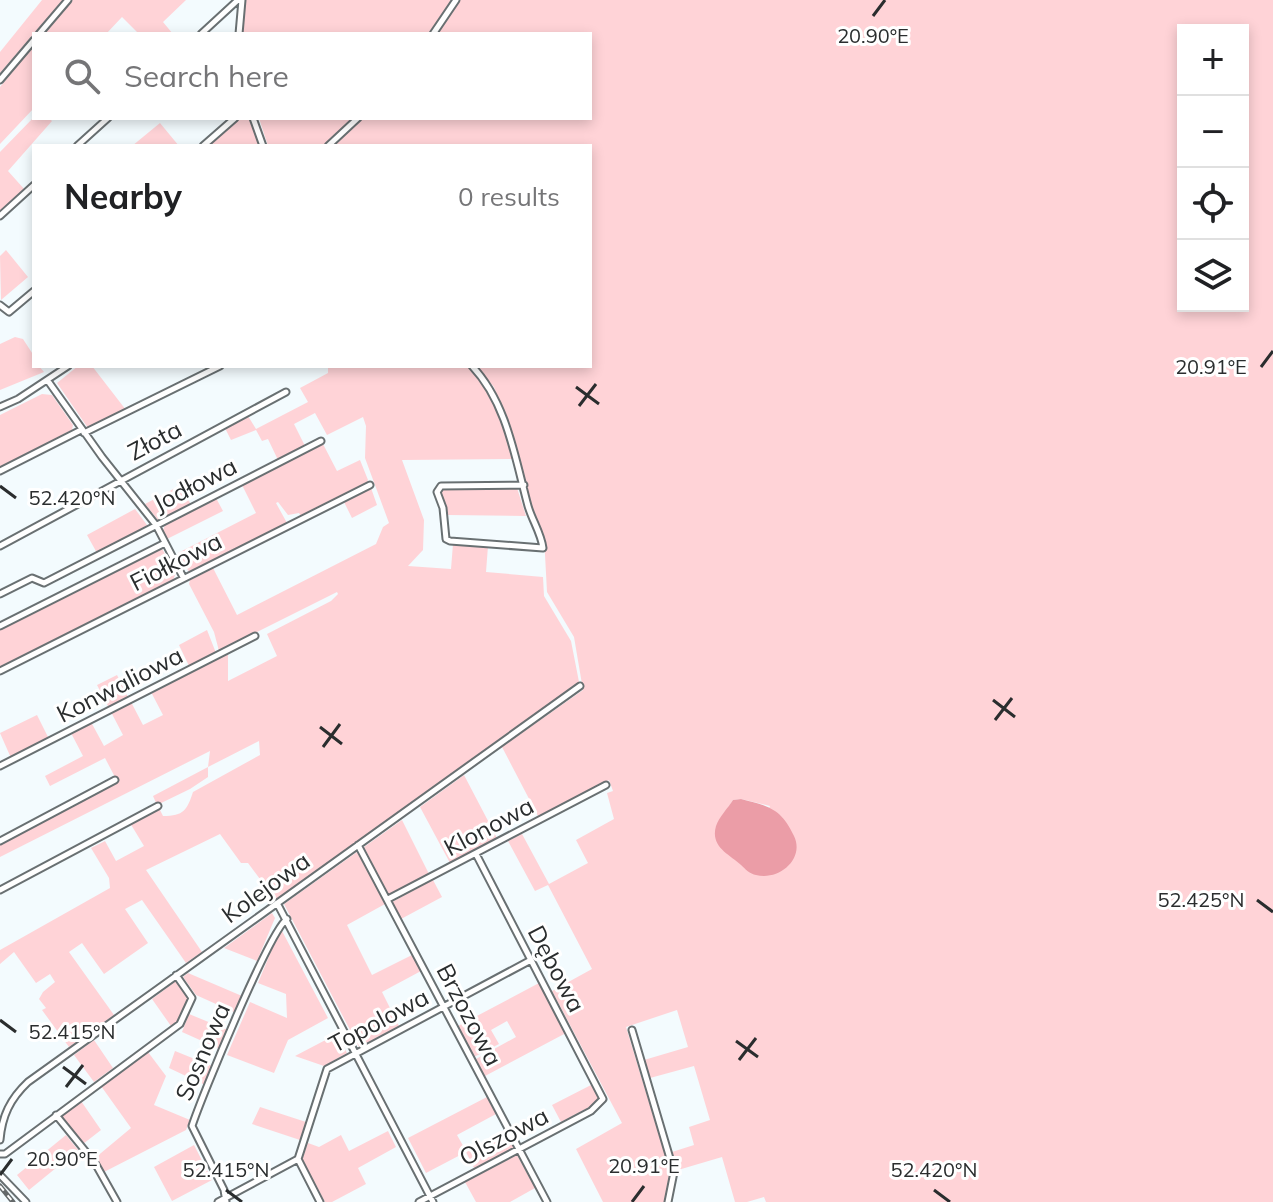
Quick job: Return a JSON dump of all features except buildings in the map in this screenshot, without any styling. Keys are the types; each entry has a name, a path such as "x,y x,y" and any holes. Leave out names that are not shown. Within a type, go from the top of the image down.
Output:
{"street":[{"path":"41,32 68,0"},
{"path":"203,32 240,0"},
{"path":"239,32 240,0"},
{"path":"434,32 456,0"},
{"path":"0,80 32,42"},
{"path":"79,144 106,120"},
{"path":"205,144 233,120"},
{"path":"254,120 262,144"},
{"path":"330,144 356,120"},
{"path":"0,216 32,187"},
{"path":"0,305 6,312 32,292"},
{"path":"0,407 65,368"},
{"path":"0,471 216,368"},
{"path":"474,368 496,400 524,485 528,508 543,548 450,541 445,537 443,508 437,492 441,486 524,485"},
{"path":"48,381 83,432 156,525 184,578"},
{"name":"Złota","path":"0,546 286,392"},
{"name":"Jodłowa","path":"0,594 32,578 44,583 321,441"},
{"name":"Fiołkowa","path":"0,671 370,485"},
{"path":"0,626 165,543"},
{"name":"Konwaliowa","path":"0,766 255,636"},
{"name":"Kolejowa","path":"0,1140 1,1128 12,1099 28,1082 580,686"},
{"path":"0,841 115,780"},
{"name":"Klonowa","path":"388,899 606,785"},
{"path":"0,890 158,806"},
{"name":"Brzozowa","path":"358,845 547,1202"},
{"name":"Dębowa","path":"476,854 602,1094 602,1101"},
{"path":"277,903 432,1199"},
{"name":"Sosnowa","path":"226,1200 192,1126 254,975 277,929 287,919"},
{"name":"Topolowa","path":"298,1159 327,1069 531,960"},
{"path":"0,1154 5,1154 180,1024 192,998 176,975"},
{"path":"632,1030 674,1172 668,1202"},
{"name":"Olszowa","path":"419,1202 432,1199 591,1111 602,1101"},
{"path":"55,1115 95,1163 117,1202"},
{"path":"218,1202 298,1159 320,1202"},
{"path":"0,1175 26,1202"}],"shaded area":[{"path":"42,0 63,0 35,32 32,32 32,36 0,73 0,52"},
{"path":"71,0 186,0 163,22 171,32 137,32 122,17 108,32 45,32"},
{"path":"244,0 452,0 429,32 243,32"},
{"path":"459,0 1273,0 1273,1202 766,1202 764,1197 735,1202 722,1157 678,1170 672,1152 694,1145 689,1127 710,1120 694,1066 650,1078 644,1060 688,1047 677,1010 626,1027 670,1171 664,1202 603,1202 576,1149 622,1123 552,991 592,969 548,885 535,891 508,841 522,834 549,884 588,863 576,840 614,819 607,793 613,791 609,780 538,816 502,747 583,690 574,637 547,592 544,536 532,510 519,459 494,387 478,368 592,368 592,144 334,144 360,120 592,120 592,32 437,32","holes":["733,800 770,806 747,870 738,862 716,826"]},
{"path":"32,47 32,110 0,144 0,87"},
{"path":"32,119 52,121 8,171 25,190 0,213 0,152"},
{"path":"238,120 251,120 260,144 210,144"},
{"path":"260,120 351,120 326,144 267,144"},
{"path":"160,123 177,144 134,144"},
{"path":"6,250 28,277 1,300 0,256"},
{"path":"15,337 23,339 32,353 32,368 41,368 44,372 0,390 0,344"},
{"path":"76,368 94,368 126,410 88,428 57,383"},
{"path":"328,368 470,368 491,392 514,459 402,460 424,520 423,550 408,566 451,569 453,544 488,546 486,572 543,577 544,596 571,641 579,682 277,899 248,863 241,863 220,834 146,870 202,952 186,963 142,900 125,909 148,943 104,974 82,943 69,952 114,1015 69,1047 42,1010 46,1008 39,999 55,982 50,974 36,983 14,952 0,964 0,950 110,888 109,878 91,848 105,841 116,861 144,846 130,823 159,808 163,816 180,813 186,808 193,792 260,755 259,741 208,767 210,751 0,857 0,843 117,781 105,758 50,786 45,776 83,756 71,733 91,722 104,746 123,735 111,712 131,702 143,725 163,715 151,692 228,654 228,681 277,656 267,634 331,601 338,594 219,651 214,632 189,584 190,580 213,568 237,615 376,544 383,527 389,523 365,458 366,426 363,417 327,435 315,413 294,424 305,446 278,460 268,439 262,441 256,430 231,440 225,428 248,416 256,429 308,402 300,388 328,373"},
{"path":"42,394 52,395 73,425 72,430 0,467 0,415"},
{"path":"323,444 337,471 360,460 368,480 366,484 301,516 299,513 288,515 278,502 287,523 189,572 178,553 256,513 242,485"},
{"path":"181,485 191,505 158,520 145,504"},
{"path":"442,487 517,488 526,516 448,515 439,491"},
{"path":"371,488 377,505 352,518 344,502"},
{"path":"216,498 223,511 167,539 163,530 165,525"},
{"path":"135,509 147,525 145,528 97,553 87,535"},
{"path":"161,547 176,573 173,580 0,667 0,627"},
{"path":"207,630 216,653 190,668 179,645"},
{"path":"117,675 129,699 109,708 97,685"},
{"path":"37,715 49,739 11,758 0,733"},
{"path":"208,767 208,777 157,805 153,796"},
{"path":"464,775 497,838 450,863 420,807"},
{"path":"741,799 779,814 794,836 796,853 793,860 773,875 752,874 718,845 715,833 717,823 733,800"},
{"path":"402,820 429,874 389,895 364,847"},
{"path":"357,852 385,904 347,925 372,975 412,955 421,971 382,992 399,1026 359,1047 284,904"},
{"path":"433,880 442,897 401,919 392,902"},
{"path":"272,913 275,918 257,961 224,948"},
{"path":"282,931 328,1018 288,1040 274,1073 227,1055 250,1002 287,1018 286,994 258,983"},
{"path":"188,973 242,996 236,1013 196,995 183,977"},
{"path":"176,981 188,997 178,1021 171,1026 152,999"},
{"path":"539,983 566,1033 485,1076 476,1059 516,1037 507,1021 491,1030 499,1044 474,1057 458,1026"},
{"path":"189,1014 228,1030 220,1049 182,1032"},
{"path":"337,1034 347,1053 324,1066 295,1056"},
{"path":"94,1040 113,1068 94,1082 74,1055"},
{"path":"175,1051 212,1066 205,1085 169,1068"},
{"path":"148,1052 166,1076 154,1105 190,1120 186,1130 104,1172 95,1158 131,1128 101,1086"},
{"path":"593,1084 600,1097 599,1102 561,1122 552,1105"},
{"path":"487,1097 496,1114 457,1135 466,1151 505,1130 514,1148 474,1168 466,1152 426,1173 408,1138"},
{"path":"81,1101 101,1130 83,1144 60,1115"},
{"path":"260,1107 306,1122 300,1140 252,1124"},
{"path":"388,1131 396,1147 358,1168 366,1184 332,1202 325,1202 302,1160 308,1143 319,1147 341,1135 349,1151"},
{"path":"66,1135 78,1150 29,1190 17,1175"},
{"path":"194,1145 212,1180 172,1201 154,1167"},
{"path":"517,1155 535,1188 510,1202 476,1202 465,1182"}],"railway":[{"path":"0,1186 13,1202"}]}
